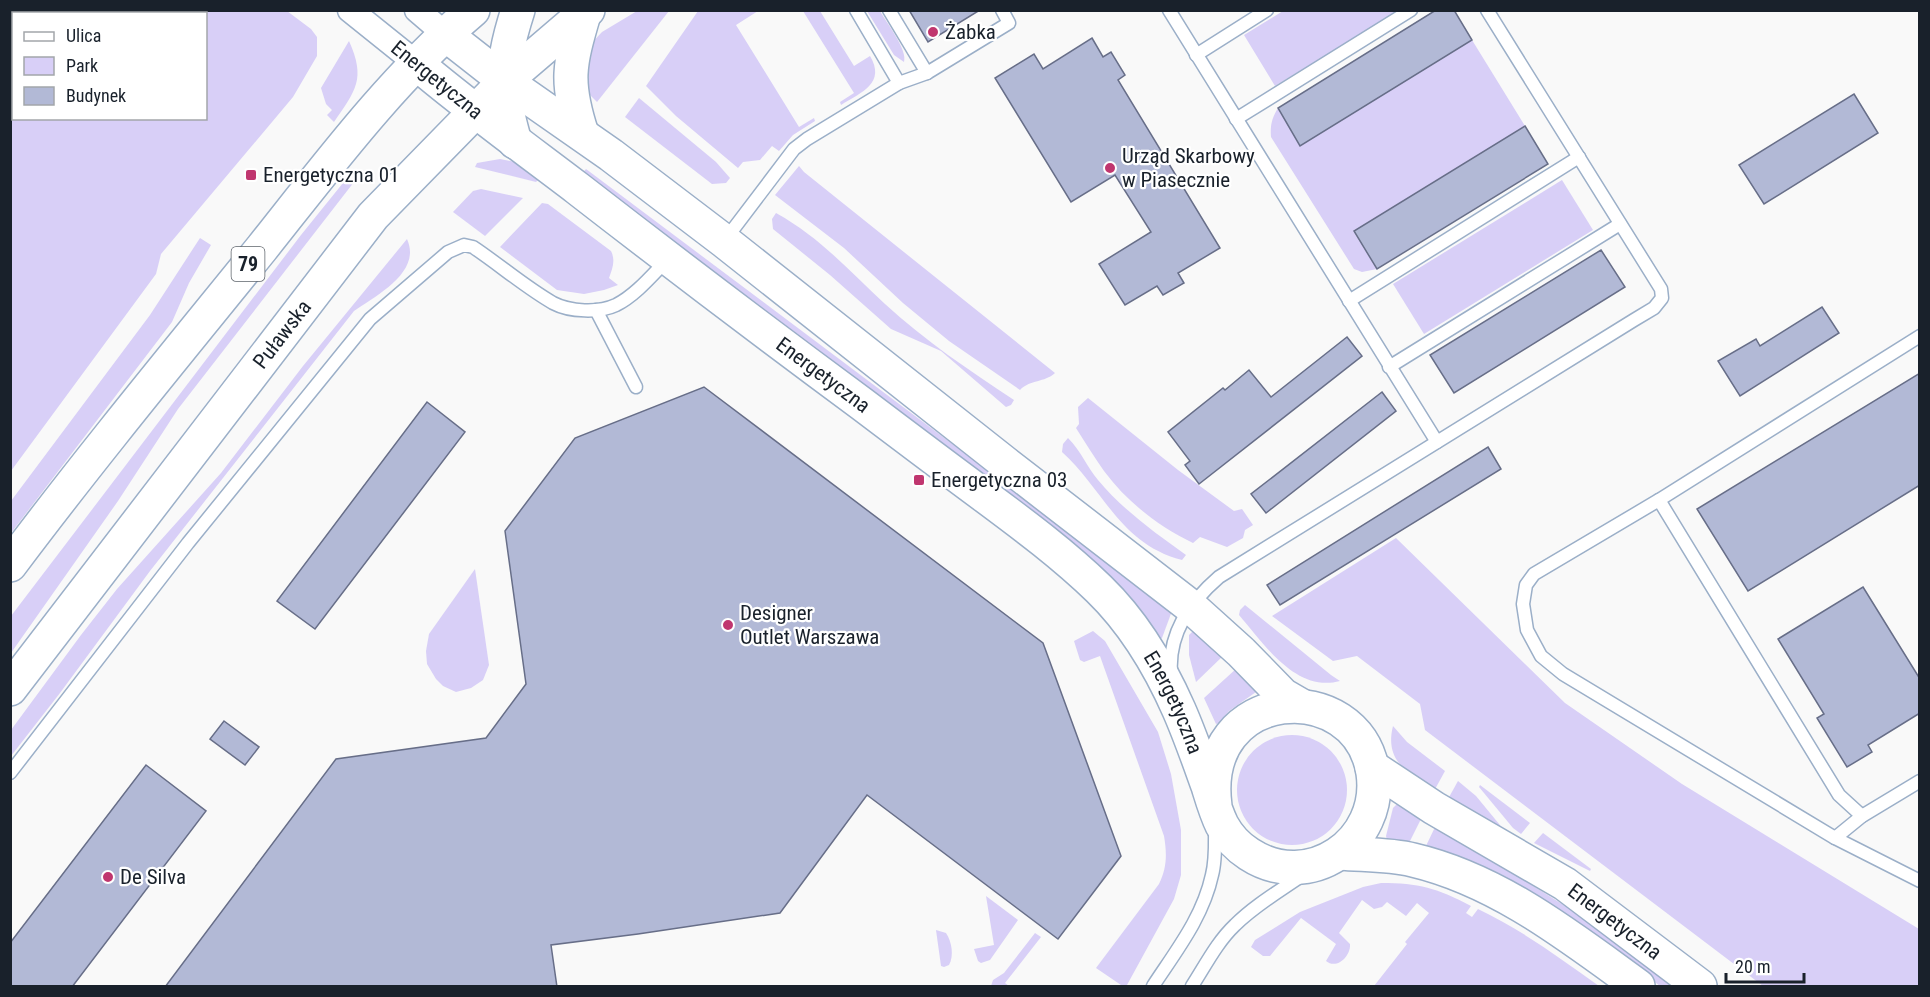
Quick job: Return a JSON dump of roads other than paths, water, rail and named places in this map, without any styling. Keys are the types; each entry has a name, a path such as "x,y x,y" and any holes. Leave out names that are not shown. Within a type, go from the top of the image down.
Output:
{"street":[{"name":"Energetyczna","path":"350,10 474,112 1051,546 1104,593 1140,640 1173,696 1188,730 1222,824 1233,840 1248,854 1284,867 1304,867 1331,858 1410,859 1454,872 1495,891 1563,932 1638,987"},
{"name":"Energetyczna","path":"417,10 504,81 582,134 724,241 1190,606 1241,652 1283,695 1302,706"},
{"name":"79","path":"10,565 341,147 416,63 473,10"},
{"path":"515,142 504,81 506,56 518,10"},
{"path":"582,134 570,94 570,76 574,47 586,12"},
{"name":"Puławska","path":"10,688 373,216 504,81 586,12"},
{"name":"Energetyczna","path":"1215,806 1212,787 1215,767 1221,749 1232,733 1247,720 1264,711 1283,706 1302,706 1322,711 1339,720 1354,732 1365,749 1372,767 1374,786 1372,805 1365,824 1354,840 1331,858"},
{"name":"Energetyczna","path":"1372,767 1434,808 1565,884 1700,987"}],"lane":[{"path":"856,10 899,83"},
{"path":"889,10 927,73"},
{"path":"724,241 794,149 899,83 927,73 1009,22 1002,10"},
{"path":"1169,10 1437,442"},
{"path":"1196,55 1268,10"},
{"path":"1236,119 1411,10"},
{"path":"1173,696 1171,651 1178,628 1190,606 1219,577 1634,320 1660,302 1662,298 1661,289 1487,10"},
{"path":"1349,301 1579,158"},
{"path":"1389,367 1620,224"},
{"path":"10,773 188,543 370,319 448,252 464,245 473,247 554,303 571,309 596,310 616,305 638,288 668,259"},
{"path":"596,310 636,387"},
{"path":"1920,336 1659,500 1534,574 1526,585 1523,604 1527,630 1541,656 1563,674 1835,838 1920,881"},
{"path":"1659,500 1839,795 1862,816"},
{"path":"1835,838 1862,816 1920,781"},
{"path":"1154,987 1193,926 1204,903 1213,874 1215,806"},
{"path":"1192,987 1218,946 1234,926 1250,912 1331,858"}],"place":[{"name":"Żabka","path":"933,32"},
{"name":"Urząd Skarbowy w Piasecznie","path":"1110,168"},
{"name":"Energetyczna 01","path":"251,175"},
{"name":"Energetyczna 03","path":"919,480"},
{"name":"Designer Outlet Warszawa","path":"728,625"},
{"name":"De Silva","path":"108,877"}]}
